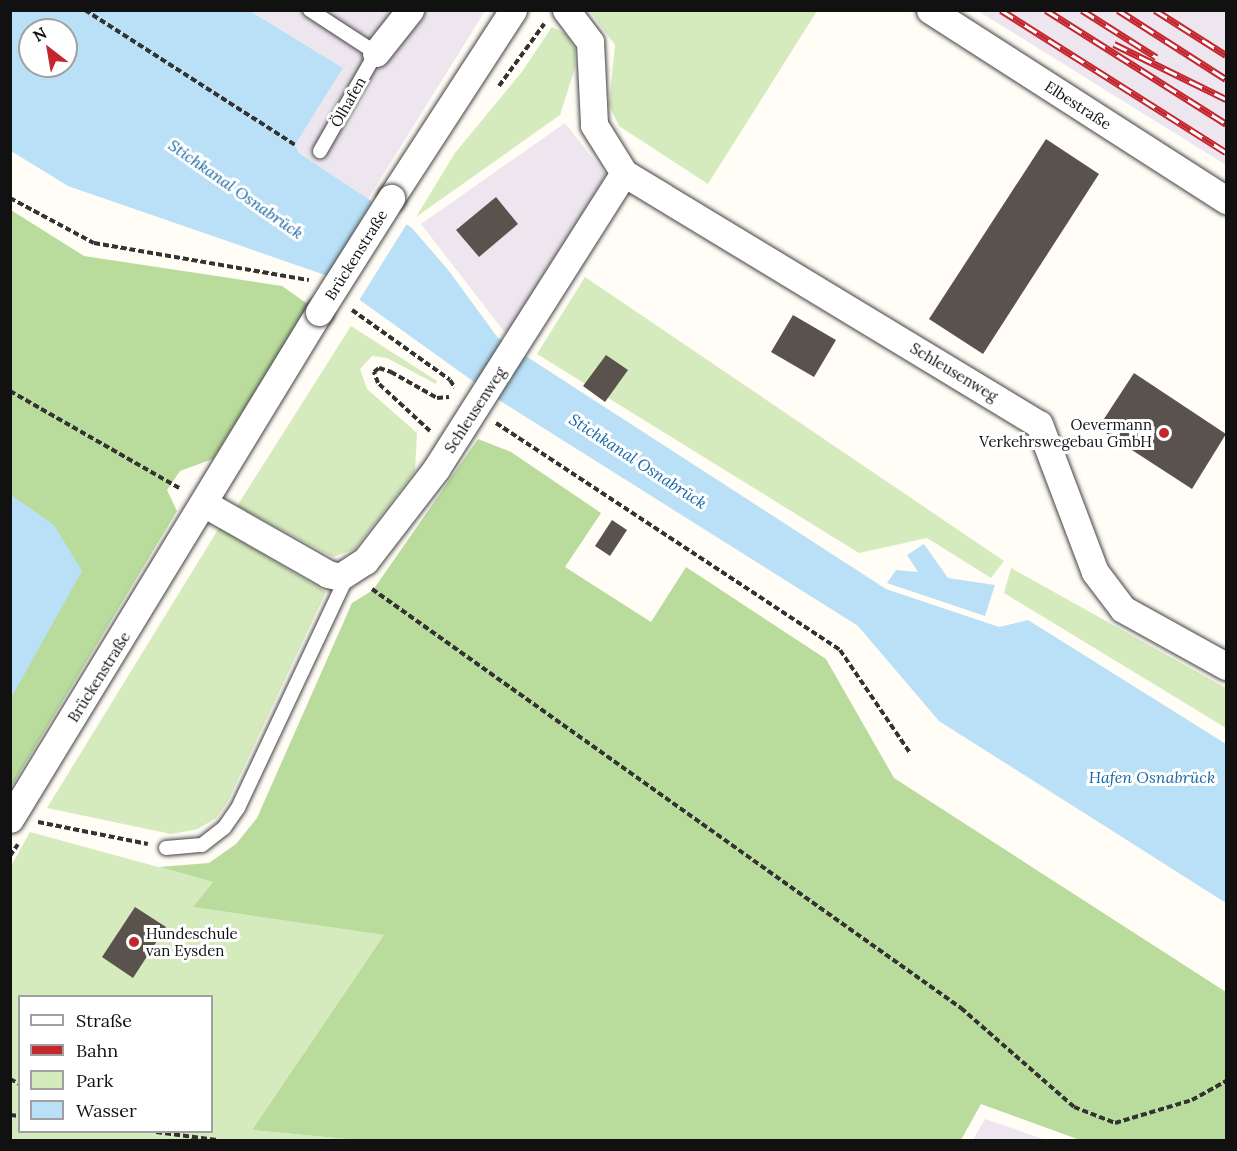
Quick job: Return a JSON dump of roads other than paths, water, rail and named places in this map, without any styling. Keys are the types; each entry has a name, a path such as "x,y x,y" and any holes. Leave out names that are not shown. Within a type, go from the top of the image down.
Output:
{"street":[{"name":"Ölhafen","path":"376,53 410,10"},
{"name":"Brückenstraße","path":"12,816 206,504 319,312 513,10"},
{"name":"Schleusenweg","path":"566,10 590,42 594,125 624,173 1039,424 1095,572 1123,609 1227,666"},
{"name":"Elbestraße","path":"930,10 1227,200"},
{"name":"Schleusenweg","path":"347,574 365,561 436,469 514,350 624,173"},
{"path":"206,504 328,574 340,577 347,574"}],"lane":[{"path":"310,10 376,53"},
{"name":"Ölhafen","path":"320,151 376,53"},
{"name":"Schleusenweg","path":"166,848 202,845 224,828 238,808 347,574"}],"water":[{"path":"10,11 250,11 343,68 295,145 299,153 412,228 449,271 498,338 886,589 999,627 1028,620 1226,744 1226,903 939,721 858,626 502,402 325,275 68,186 11,151"},
{"path":"11,495 54,525 82,571 11,698"},
{"path":"924,544 948,578 995,585 985,616 887,583 896,570 918,572 907,555"}],"railway":[{"path":"1001,10 1226,152"},
{"path":"1046,10 1226,124"},
{"path":"1082,10 1156,57"},
{"path":"1118,10 1226,79"},
{"path":"1155,10 1226,55"},
{"path":"1114,44 1226,99"}],"place":[{"name":"Oevermann Verkehrswegebau GmbH","path":"1164,433"},
{"name":"Hundeschule van Eysden","path":"134,942"}],"water label":[{"name":"Stichkanal Osnabrück","path":"236,189"},
{"name":"Stichkanal Osnabrück","path":"638,461"},
{"name":"Hafen Osnabrück","path":"1152,777"}]}
